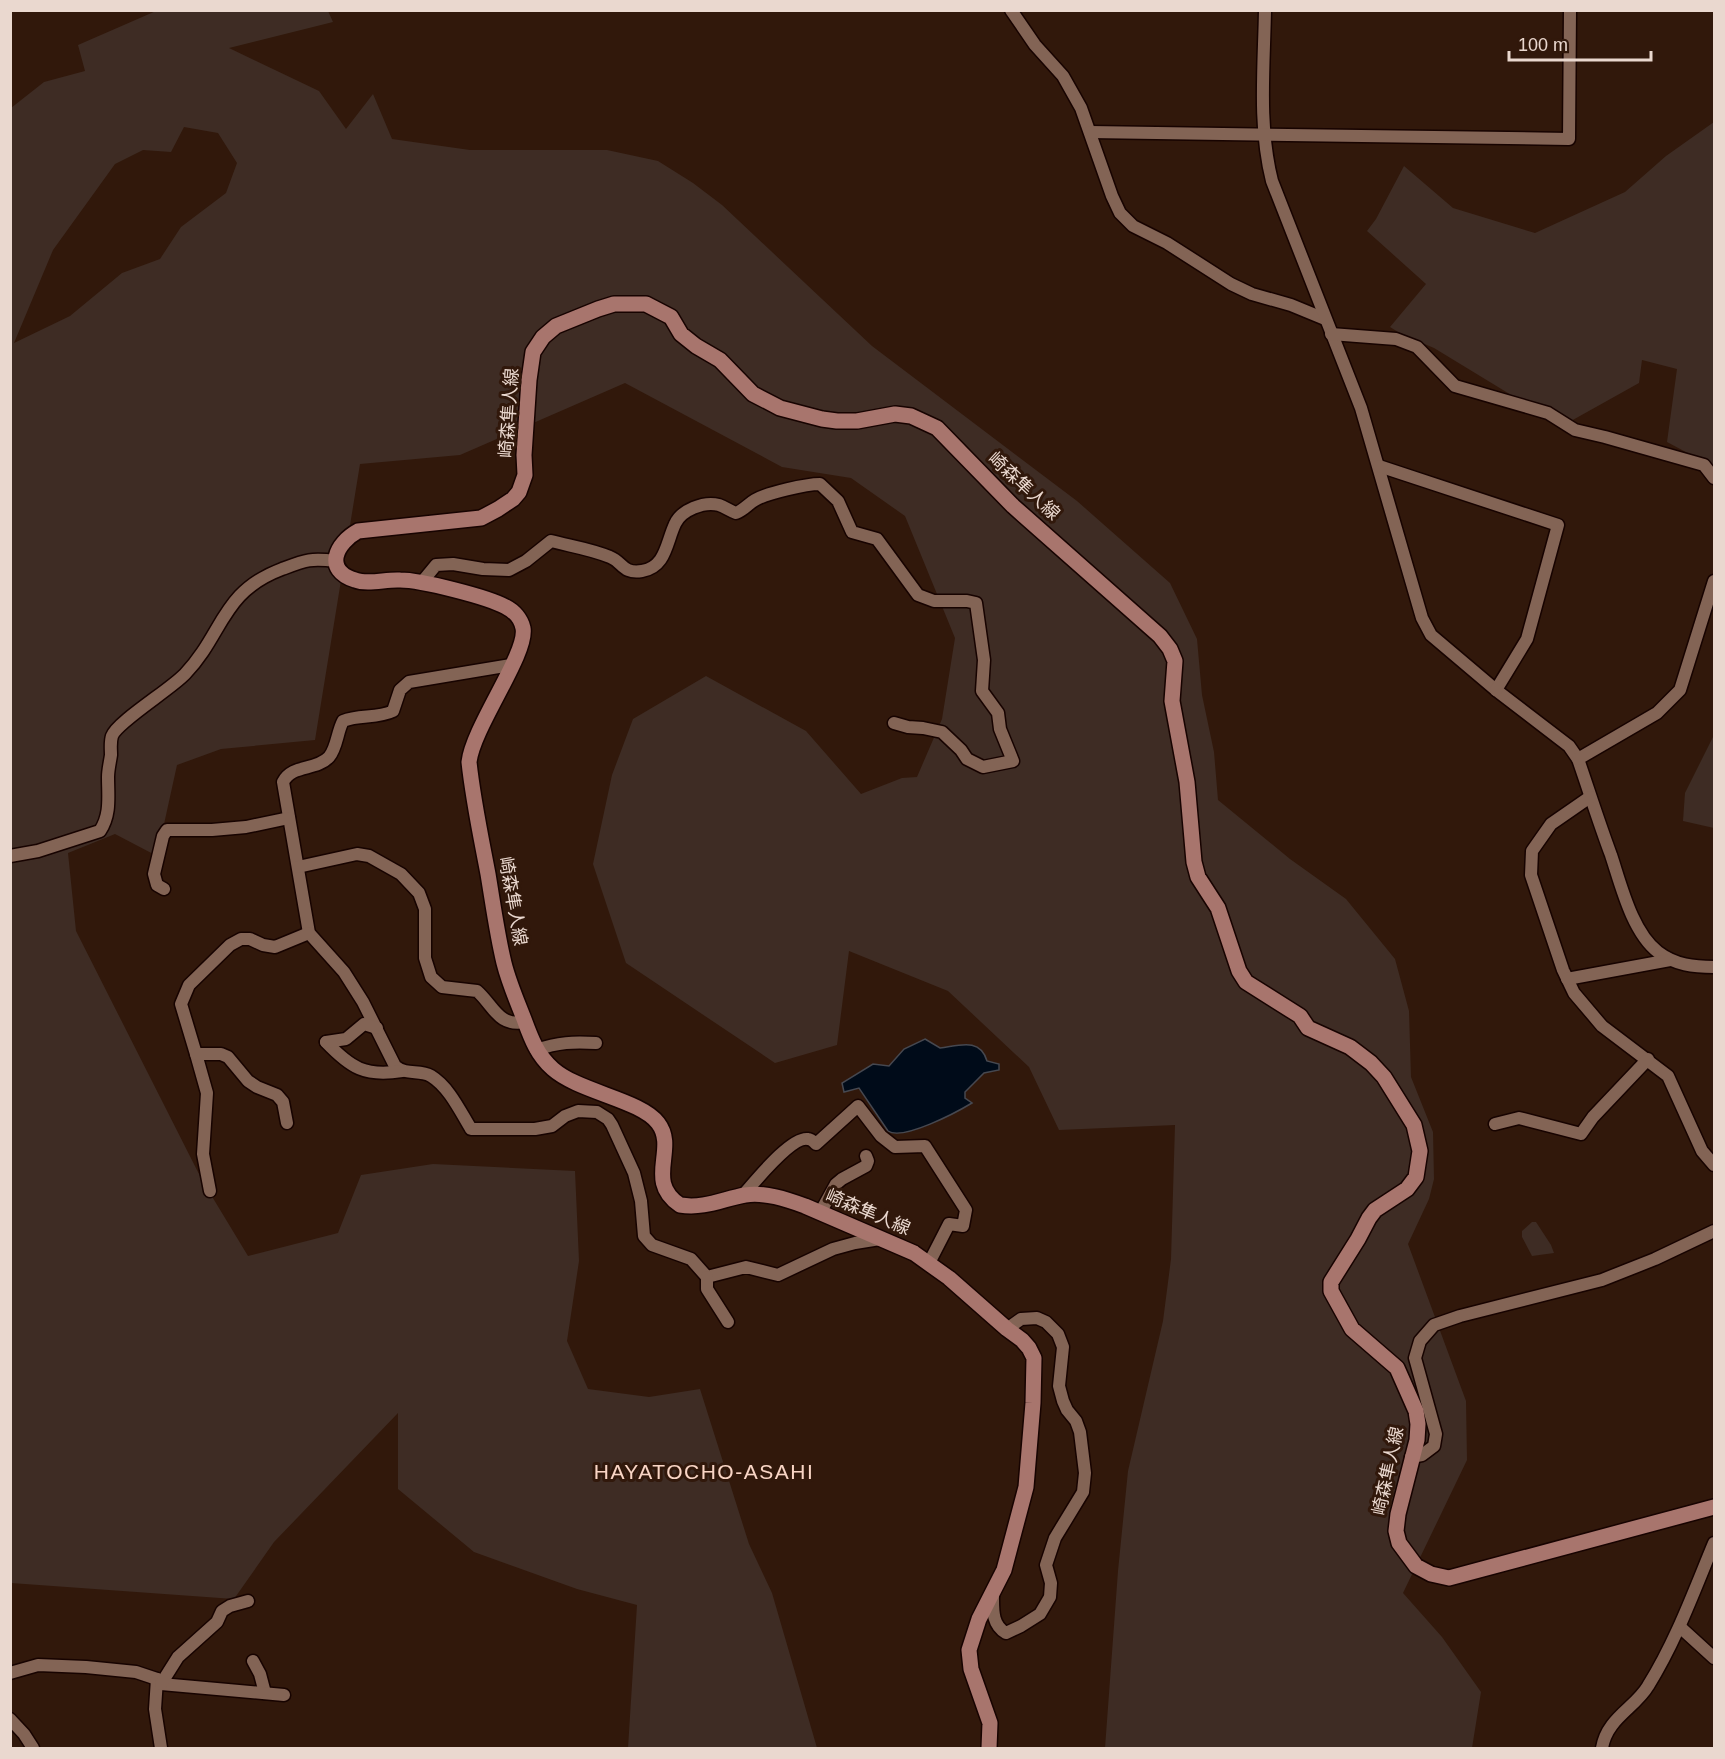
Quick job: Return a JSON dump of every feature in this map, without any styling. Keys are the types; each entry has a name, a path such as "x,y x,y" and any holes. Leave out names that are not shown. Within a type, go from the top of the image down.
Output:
{"main road":[{"name":"崎森隼人線","path":"988,1749 990,1723 971,1669 969,1650 979,1619 993,1596 1004,1570 1026,1487 1035,1386 1034,1358 1029,1348 949,1278 914,1253 787,1199 753,1194 695,1206 680,1205 667,1193 661,1179 664,1141 658,1122 642,1110 568,1079 554,1070 537,1050 513,995 504,962 469,762 474,741 524,636 521,622 513,612 495,603 422,582 359,581 340,572 336,561 338,548 350,535 358,531 481,518 513,499 519,492 525,475 524,455 533,352 543,337 556,326 614,304 646,304 671,317 681,334 720,360 753,394 780,408 837,421 856,421 895,414 911,416 937,428 1013,506 1160,636 1170,649 1174,661 1172,701 1187,782 1194,862 1198,877 1218,908 1239,971 1246,982 1300,1016 1308,1028 1350,1047 1371,1063 1384,1077 1414,1125 1420,1151 1416,1177 1407,1189 1375,1210 1369,1218 1331,1282 1331,1291 1352,1329 1389,1360 1402,1377 1416,1412 1417,1440 1411,1457 1396,1531 1399,1543 1416,1566 1443,1578 1457,1576 1714,1507"}],"street":[{"path":"1011,10 1035,45 1063,76 1081,108 1120,213 1133,226 1167,243 1231,284 1252,294 1291,305 1325,319"},
{"path":"1265,10 1264,134 1266,157 1272,181 1361,408 1422,618 1431,635 1496,690 1569,746 1578,759 1630,911 1646,939 1656,951 1684,965 1714,967"},
{"path":"1090,132 1569,139 1570,10"},
{"path":"1331,334 1396,339 1417,347 1455,386 1548,413 1575,430 1704,465 1714,478"},
{"path":"1378,466 1558,525 1527,639 1496,690"},
{"path":"422,582 436,565 453,564 509,570 526,561 551,541 612,557 624,569 646,570 652,568 664,555 675,522 699,506 720,505 736,513 744,510 755,500 807,484 820,484 838,501 852,532 877,539 918,595 934,601 976,603 984,660 982,692 998,713 1000,729 1013,761 983,767 967,759 942,732 894,723"},
{"path":"10,856 38,851 100,831 107,817 109,802 108,777 112,735 121,725 185,674 203,651 232,603 255,582 311,558 336,561"},
{"path":"1578,759 1657,713 1680,690 1714,581"},
{"path":"402,1071 390,1056 377,1028 344,972 309,933 284,782 286,776 291,772 322,762 330,756 343,721 350,718 385,715 393,711 400,690 409,682 511,665"},
{"path":"1590,797 1551,824 1532,851 1531,875 1574,993 1602,1026 1668,1076 1696,1140 1714,1166"},
{"path":"164,889 157,885 154,874 162,850 163,837 167,830 212,831 289,818"},
{"path":"298,867 357,854 369,856 401,874 419,893 425,909 425,958 431,977 442,987 477,991 503,1019 513,1024 525,1022"},
{"path":"210,1191 203,1154 207,1093 181,1004 189,984 230,945 241,939 250,939 275,947 309,933"},
{"path":"1567,979 1670,960"},
{"path":"377,1028 364,1024 346,1039 326,1042 349,1064 360,1070 376,1074 402,1071 429,1075 449,1093 471,1129 544,1128 578,1111 597,1112 608,1119 634,1173 641,1201 644,1236 652,1245 691,1259 707,1276 707,1289 728,1322"},
{"path":"537,1050 561,1042 596,1043"},
{"path":"196,1054 221,1054 228,1057 248,1081 277,1095 283,1102 287,1123"},
{"path":"1495,1124 1519,1118 1581,1134 1593,1117 1648,1059"},
{"path":"743,1195 781,1153 801,1139 809,1139 816,1144 858,1106 881,1136 895,1147 925,1146 966,1210 963,1226 949,1224 929,1263"},
{"path":"820,1213 832,1188 842,1179 866,1166 868,1161 866,1156"},
{"path":"1411,1457 1422,1455 1434,1446 1436,1434 1415,1358 1420,1341 1434,1325 1460,1316 1602,1280 1655,1259 1714,1231"},
{"path":"707,1276 746,1268 778,1275 833,1249 880,1239"},
{"path":"993,1596 994,1617 999,1629 1006,1633 1040,1614 1050,1596 1051,1583 1046,1565 1055,1538 1083,1492 1085,1473 1080,1432 1076,1421 1067,1410 1059,1386 1063,1347 1058,1334 1046,1322 1037,1318 1021,1319 1007,1329"},
{"path":"1602,1749 1614,1722 1647,1689 1680,1627 1714,1543"},
{"path":"161,1749 155,1709 159,1682 178,1657 217,1622 222,1611 248,1601"},
{"path":"1680,1627 1714,1658"},
{"path":"253,1661 260,1674 265,1693"},
{"path":"10,1673 38,1665 136,1672 159,1682 284,1695"},
{"path":"10,1719 24,1734 33,1749"}],"shaded area":[{"path":"156,11 328,11 333,22 229,48 319,91 346,129 373,94 392,139 470,150 607,150 658,161 722,205 872,346 1077,501 1170,583 1197,639 1202,695 1214,752 1218,800 1290,859 1346,899 1395,959 1409,1011 1411,1077 1433,1132 1434,1179 1429,1199 1408,1244 1466,1401 1467,1460 1403,1593 1442,1637 1481,1692 1472,1748 1105,1748 1128,1471 1163,1321 1171,1259 1175,1125 1059,1130 1029,1067 948,991 849,951 837,1045 775,1063 626,963 593,864 612,775 633,719 706,676 806,731 861,794 902,778 917,777 942,719 955,638 905,516 851,478 782,467 625,383 460,455 360,464 315,740 221,749 177,765 157,856 115,834 68,853 76,931 202,1180 248,1256 338,1233 361,1175 433,1164 575,1171 579,1261 567,1341 588,1389 649,1397 700,1389 749,1544 772,1593 817,1748 628,1748 637,1605 577,1589 474,1552 398,1489 398,1413 274,1542 234,1599 11,1583 11,108 44,82 85,71 78,45","holes":["184,127 218,133 237,163 226,193 181,227 160,259 122,273 70,316 14,343 53,250 115,164 143,150 171,152"]},
{"path":"1714,122 1714,467 1667,442 1677,369 1642,360 1639,383 1562,426 1434,348 1390,327 1426,284 1367,231 1376,219 1404,166 1453,208 1535,233 1625,192 1666,156"},
{"path":"1714,735 1714,828 1683,821 1685,793"},
{"path":"1532,1222 1536,1222 1554,1253 1532,1256 1522,1237 1522,1231"}],"water":[{"path":"925,1039 940,1048 974,1046 984,1053 987,1061 999,1064 999,1070 984,1073 965,1092 965,1098 972,1103 965,1107 917,1129 895,1133 888,1131 859,1088 844,1092 842,1083 873,1064 889,1066 904,1049"}],"district":[{"name":"HAYATOCHO-ASAHI","path":"704,1472"}]}
